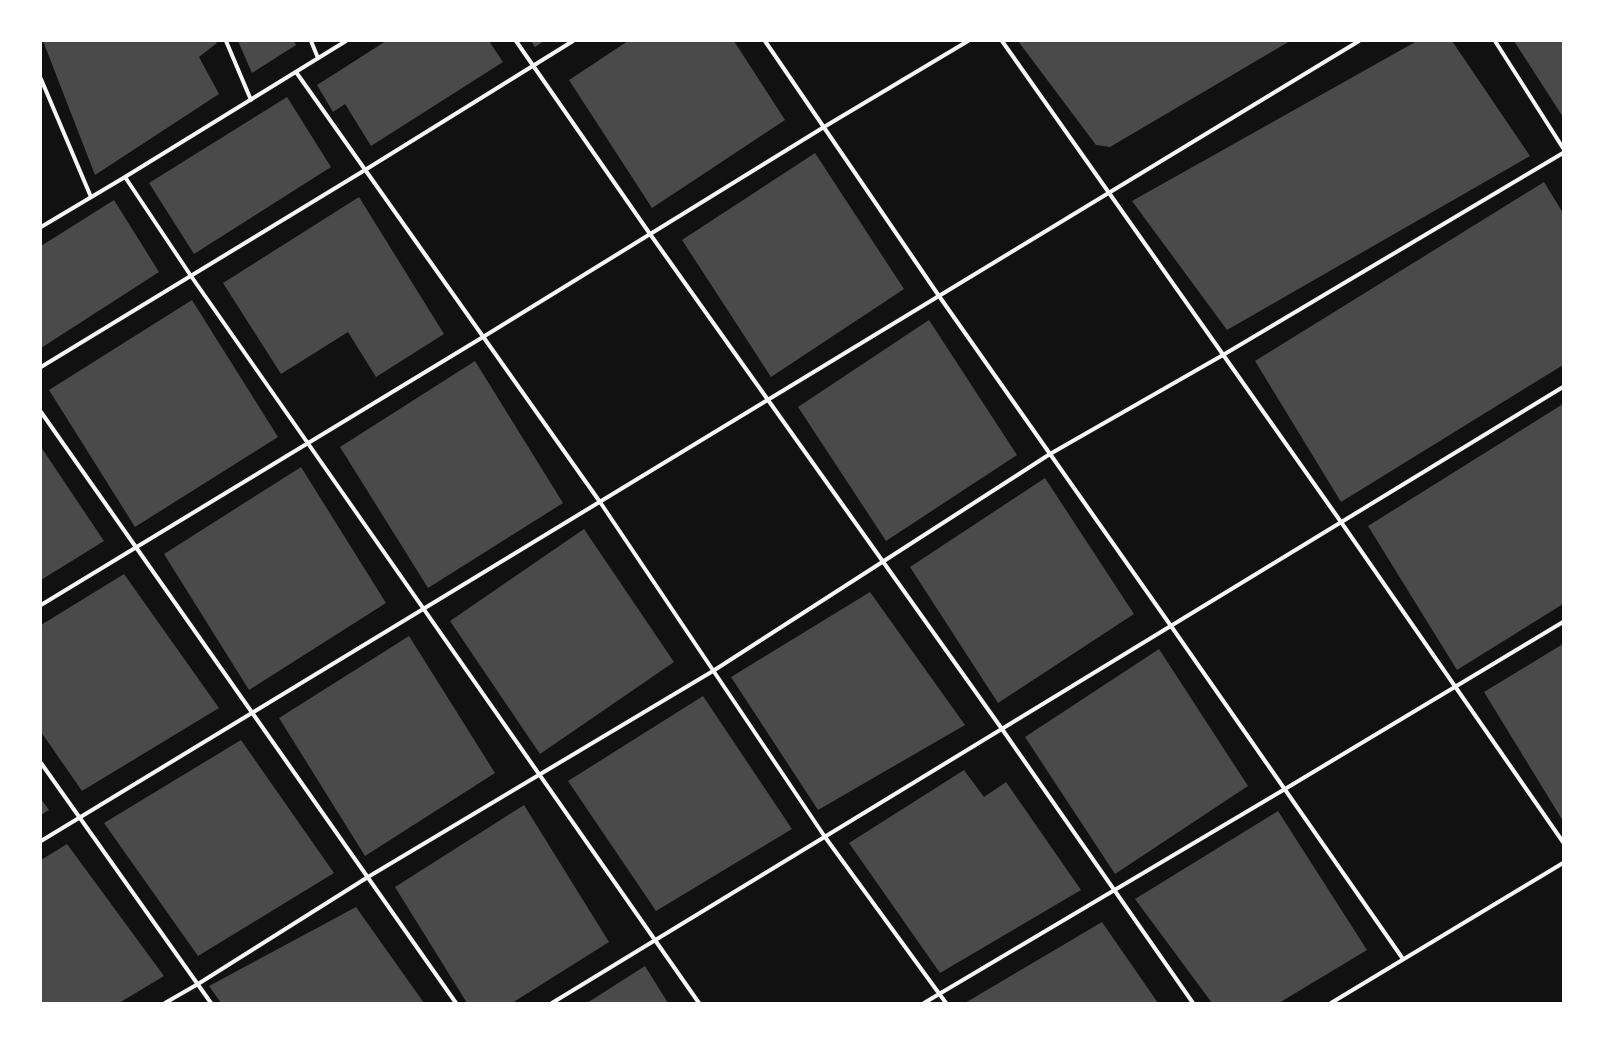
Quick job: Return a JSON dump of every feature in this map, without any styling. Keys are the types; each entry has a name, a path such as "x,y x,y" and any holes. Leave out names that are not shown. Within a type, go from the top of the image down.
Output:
{"street":[{"path":"226,41 251,100"},
{"path":"311,41 318,58"},
{"path":"41,227 346,41"},
{"path":"516,41 650,234 1002,729 1193,1003"},
{"path":"41,367 365,170 573,41"},
{"path":"766,41 939,296 1403,959"},
{"path":"41,605 308,444 824,127 968,41"},
{"path":"1002,41 1342,522 1563,842"},
{"path":"41,841 1359,41"},
{"path":"1495,41 1563,148"},
{"path":"296,72 600,502 825,837 946,1003"},
{"path":"41,79 91,197"},
{"path":"165,1003 198,984 368,877 713,671 1050,454 1223,355 1563,153"},
{"path":"125,177 191,276 699,1003"},
{"path":"552,1003 1563,387"},
{"path":"41,412 456,1003"},
{"path":"924,1003 1563,622"},
{"path":"41,763 211,1003"},
{"path":"1331,1003 1563,863"}],"building":[{"path":"43,41 216,41 217,43 199,57 219,94 95,175"},
{"path":"238,41 294,41 296,45 252,73"},
{"path":"386,41 489,41 503,62 371,146 345,104 333,112 317,85"},
{"path":"531,41 544,41 535,47"},
{"path":"628,41 734,41 785,120 652,208 569,80"},
{"path":"1018,41 1290,41 1110,147 1096,145"},
{"path":"1417,41 1452,41 1530,156 1227,330 1132,201"},
{"path":"1514,41 1563,41 1563,117"},
{"path":"287,97 331,167 194,254 149,183"},
{"path":"815,153 904,289 771,377 682,240"},
{"path":"1544,182 1563,213 1563,365 1341,502 1255,361"},
{"path":"359,197 444,334 376,377 348,332 281,374 223,283"},
{"path":"114,200 159,272 41,348 41,246"},
{"path":"192,300 278,437 135,527 49,390"},
{"path":"929,320 1017,455 886,541 798,407"},
{"path":"475,361 563,503 428,588 340,447"},
{"path":"1563,404 1563,604 1457,670 1368,526"},
{"path":"41,447 104,541 41,580"},
{"path":"301,467 386,603 249,690 164,554"},
{"path":"1045,478 1134,614 998,703 910,567"},
{"path":"584,529 674,662 540,754 450,621"},
{"path":"124,574 219,708 82,791 41,732 41,625"},
{"path":"870,592 965,725 818,810 731,677"},
{"path":"409,636 495,773 365,856 279,718"},
{"path":"1563,644 1563,821 1484,692"},
{"path":"1159,649 1248,786 1115,874 1025,737"},
{"path":"703,696 792,829 656,911 568,781"},
{"path":"241,740 334,873 198,956 104,823"},
{"path":"964,770 984,797 1006,782 1081,890 940,973 849,843"},
{"path":"41,799 49,810 41,815"},
{"path":"524,805 609,942 512,1003 467,1003 395,887"},
{"path":"1278,811 1367,950 1279,1003 1212,1003 1135,899"},
{"path":"67,844 164,976 119,1003 41,1003 41,860"},
{"path":"356,907 424,1003 221,1003 209,986"},
{"path":"1102,922 1158,1003 965,1003"},
{"path":"645,966 668,1003 587,1003"}]}
